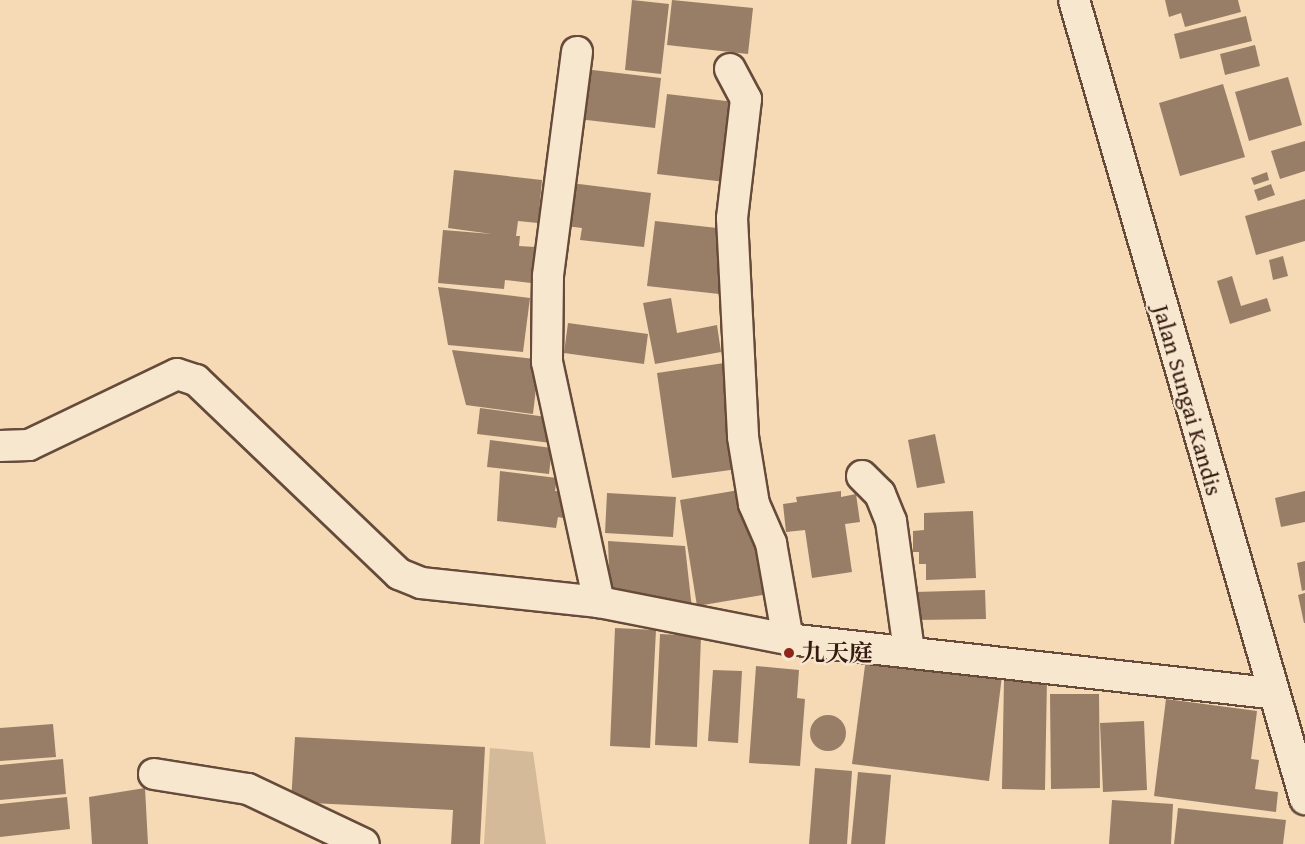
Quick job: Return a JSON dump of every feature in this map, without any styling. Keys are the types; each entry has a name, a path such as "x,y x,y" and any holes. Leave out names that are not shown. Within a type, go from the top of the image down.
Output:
{"street":[{"name":"Jalan Sungai Kandis","path":"1074,0 1272,693 1305,799"},
{"path":"577,52 548,276 547,362 599,602"},
{"path":"730,69 746,99 732,218 743,437 754,504 771,543 788,639"},
{"path":"0,446 29,445 177,374 196,380 399,573 421,584 599,602 788,639 909,650 1272,693"},
{"path":"862,476 880,494 891,521 909,650"},
{"path":"154,774 248,789 364,844"}],"shaded area":[{"path":"490,748 533,752 546,844 484,844"}],"building":[{"path":"632,0 669,4 661,74 625,70"},
{"path":"672,0 753,8 748,54 667,45"},
{"path":"1165,0 1238,0 1241,12 1185,27 1181,13 1169,17"},
{"path":"1246,16 1252,41 1180,59 1174,34"},
{"path":"1255,45 1260,66 1225,75 1220,54"},
{"path":"584,69 661,78 655,128 578,119"},
{"path":"1288,77 1302,125 1249,141 1235,92"},
{"path":"1223,84 1245,157 1180,176 1159,103"},
{"path":"667,94 743,103 734,183 657,174"},
{"path":"1305,141 1305,171 1280,179 1271,151"},
{"path":"454,170 542,180 538,223 518,221 516,236 520,236 519,246 535,247 531,283 505,280 504,289 438,283 443,230 492,234 448,228"},
{"path":"1267,172 1269,180 1254,185 1251,178"},
{"path":"563,182 651,193 644,247 580,240 582,228 558,225"},
{"path":"1271,184 1275,195 1258,201 1254,190"},
{"path":"1305,199 1305,241 1256,255 1245,216"},
{"path":"655,221 726,229 719,294 647,286"},
{"path":"1283,256 1288,276 1273,280 1269,260"},
{"path":"1232,276 1241,306 1267,298 1271,311 1230,324 1217,281"},
{"path":"438,287 530,298 523,352 448,345"},
{"path":"671,298 677,333 717,325 721,352 655,364 643,303"},
{"path":"568,323 648,334 644,364 564,353"},
{"path":"452,350 535,359 538,371 533,414 466,405"},
{"path":"731,362 745,468 672,478 657,373"},
{"path":"480,408 554,418 551,443 477,434"},
{"path":"935,434 945,483 917,488 908,440"},
{"path":"490,440 552,448 549,474 487,467"},
{"path":"500,471 557,478 555,491 566,492 563,518 558,517 556,528 497,521"},
{"path":"739,490 753,506 768,594 697,606 680,500"},
{"path":"841,491 841,497 856,494 860,522 845,524 852,572 812,578 805,530 786,532 783,504 797,502 796,497"},
{"path":"1305,491 1305,522 1281,527 1275,498"},
{"path":"607,493 676,497 673,537 605,533"},
{"path":"973,511 976,578 926,580 926,564 919,564 919,552 913,552 913,531 924,530 924,513"},
{"path":"608,541 685,546 692,609 610,596"},
{"path":"1305,561 1305,590 1302,591 1297,563"},
{"path":"985,590 986,619 916,620 915,592"},
{"path":"1305,593 1305,623 1304,623 1298,595"},
{"path":"615,628 656,630 650,748 610,746"},
{"path":"660,634 701,636 697,747 655,745"},
{"path":"866,658 1002,676 989,781 852,764"},
{"path":"756,666 799,670 797,698 805,699 800,766 749,763"},
{"path":"713,670 742,671 738,743 708,741"},
{"path":"1004,679 1047,679 1045,790 1002,789"},
{"path":"1050,694 1099,694 1100,788 1051,789"},
{"path":"1166,699 1257,711 1251,759 1259,760 1255,789 1278,792 1276,812 1154,796"},
{"path":"828,715 841,720 846,733 841,746 828,751 815,746 810,733 815,720"},
{"path":"1144,721 1147,790 1103,792 1100,723"},
{"path":"53,724 56,757 0,761 0,728"},
{"path":"295,737 485,747 480,844 451,844 453,810 291,802"},
{"path":"63,759 66,794 0,800 0,765"},
{"path":"815,768 852,771 847,844 809,844"},
{"path":"858,772 891,775 885,844 851,844"},
{"path":"145,788 148,844 92,844 89,797"},
{"path":"67,797 70,829 0,837 0,804"},
{"path":"1112,800 1173,804 1171,844 1109,844"},
{"path":"1178,808 1286,820 1283,844 1174,844"}],"place":[{"name":"九天庭","path":"789,653"}]}
